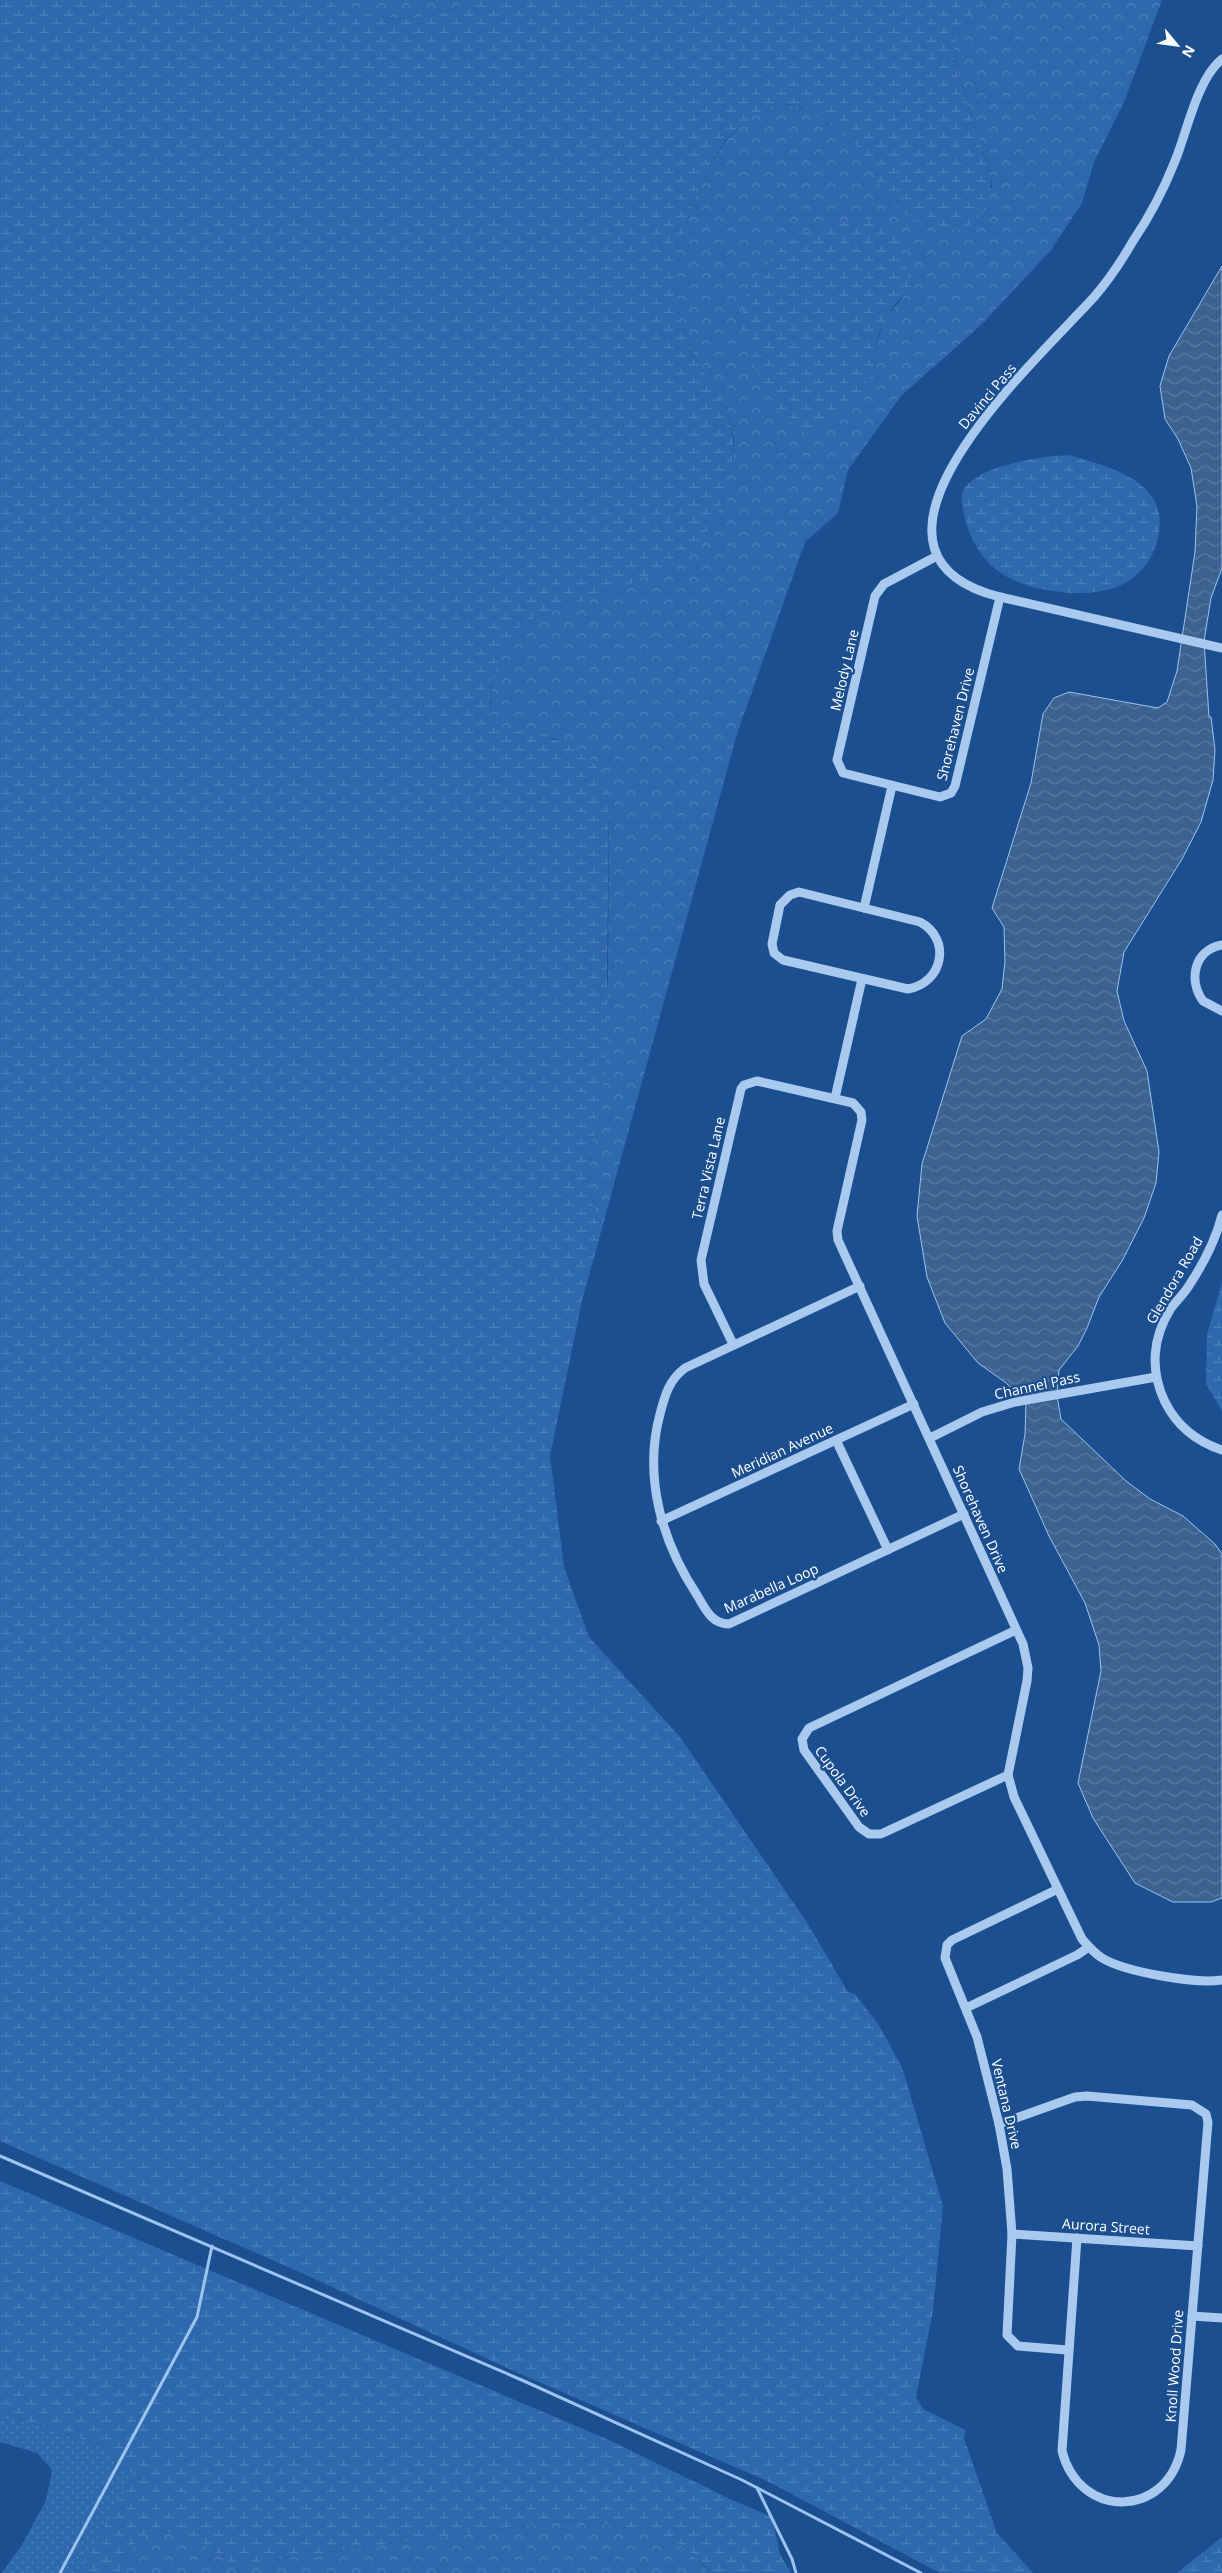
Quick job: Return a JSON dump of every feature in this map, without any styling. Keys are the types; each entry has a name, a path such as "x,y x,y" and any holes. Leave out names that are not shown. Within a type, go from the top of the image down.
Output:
{"street":[{"name":"Davinci Pass","path":"1222,59 1205,81 1175,162 1152,211 1128,250 1095,295 1005,391 970,435 940,491 931,519 932,538 937,556 945,568 968,588 1222,648"},
{"name":"Melody Lane","path":"892,786 843,773 837,760 875,596 884,584 937,556"},
{"name":"Shorehaven Drive","path":"892,786 940,797 947,796 954,790 1000,597"},
{"path":"864,908 892,786"},
{"path":"794,893 804,893 864,908 924,924 935,934 941,954 933,974 924,983 913,988 901,988 783,960 774,953 772,944 780,906 786,897 794,893"},
{"path":"1222,945 1207,950 1201,957 1194,972 1195,988 1203,1001 1222,1012"},
{"path":"835,1098 862,979"},
{"name":"Terra Vista Lane","path":"733,1344 704,1284 702,1260 738,1094 744,1085 757,1081 835,1098"},
{"name":"Shorehaven Drive","path":"835,1098 853,1103 862,1115 837,1230 838,1240 930,1438 1026,1656 1027,1681 1008,1775 1014,1797 1058,1889 1089,1947 1111,1962 1183,1980 1207,1982 1222,1980"},
{"name":"Glendora Road","path":"1222,1215 1200,1266 1171,1309 1158,1335 1155,1350 1156,1377 1161,1394 1176,1420 1199,1440 1222,1450"},
{"name":"Marabella Loop","path":"860,1286 685,1368 670,1383 658,1419 654,1466 655,1490 661,1521 670,1545 690,1585 712,1618 723,1624 735,1622 964,1514"},
{"name":"Channel Pass","path":"930,1438 982,1412 1015,1402 1156,1377"},
{"name":"Meridian Avenue","path":"661,1521 914,1404"},
{"path":"836,1440 888,1550"},
{"name":"Cupola Drive","path":"1008,1775 881,1834 869,1834 859,1827 804,1750 802,1739 810,1728 1016,1630"},
{"name":"Ventana Drive","path":"1058,1889 952,1940 947,1945 944,1958 966,2008 988,2075 1000,2124 1008,2177 1012,2234 1007,2335 1018,2346 1067,2350"},
{"path":"966,2008 1077,1955 1089,1947"},
{"name":"Knoll Wood Drive","path":"1000,2124 1066,2100 1081,2097 1198,2107 1206,2114 1208,2122 1179,2460 1165,2484 1141,2499 1122,2502 1103,2499 1079,2485 1068,2469 1061,2442 1077,2238"},
{"name":"Aurora Street","path":"1012,2234 1198,2246"},
{"path":"1192,2316 1222,2318"}],"green space":[{"path":"0,0 329,0 366,13 407,19 434,16 460,7 472,0 988,0 963,27 954,51 954,60 991,177 987,203 983,211 971,224 963,228 947,230 917,221 892,202 854,143 808,110 796,106 785,104 763,111 750,118 723,143 707,171 685,229 678,260 677,292 678,308 689,344 719,395 727,412 732,430 733,451 723,499 706,532 684,556 632,583 542,615 519,627 505,647 497,665 492,682 491,701 492,721 496,724 540,735 571,746 581,752 597,767 606,786 609,803 606,1068 588,1168 592,1199 601,1232 582,1301 550,1456 564,1567 589,1637 680,1737 808,1924 848,1992 855,1994 878,2024 902,2067 943,2206 933,2311 916,2397 923,2409 965,2430 964,2438 997,2533 1033,2573 940,2573 767,2481 507,2368 295,2270 0,2141"},
{"path":"329,0 472,0 460,7 434,16 407,19 366,13"},
{"path":"988,0 1162,0 1124,102 1094,162 1082,203 1051,250 981,325 901,396 848,470 838,513 805,542 737,734 601,1232 592,1199 588,1168 595,1121 608,979 609,803 603,777 556,739 502,728 492,721 492,683 498,658 510,636 519,627 547,613 729,476 733,454 733,435 729,419 723,404 688,341 676,294 678,260 687,221 694,200 712,162 723,146 734,132 762,110 771,106 789,105 816,114 861,150 886,194 992,188 991,177 954,60 954,51 959,34","holes":["870,219 910,288 884,320 873,358 872,374 854,402 809,436"]},
{"path":"870,219 898,235 911,289 895,305 882,326 876,348 875,360 877,371 872,374 854,402 809,437 777,411 754,365 740,324 748,286 782,247 803,233 836,222"},
{"path":"1069,455 1101,465 1132,478 1145,488 1154,500 1159,514 1158,539 1151,558 1134,577 1114,588 1092,592 1057,592 1022,583 1006,576 992,566 981,553 972,538 965,518 962,507 964,489 983,474 1012,463 1043,457"},
{"path":"1222,1283 1222,1411 1206,1384 1207,1334"},
{"path":"0,2181 607,2439 732,2500 772,2517 780,2554 791,2573 711,2573 687,2549 657,2535 609,2525 565,2520 243,2564 228,2561 193,2537 159,2531 144,2534 129,2551 120,2567 121,2573 78,2573 133,2474 97,2444 0,2413"},
{"path":"0,2413 97,2444 134,2474 78,2573 2,2573 23,2543 46,2500 52,2470 37,2453 0,2442"},
{"path":"565,2520 609,2525 657,2535 687,2550 711,2573 121,2573 120,2567 129,2551 144,2534 159,2531 193,2537 228,2561 243,2564"},
{"path":"1222,2537 1222,2573 1177,2573"}],"water":[{"path":"1222,266 1222,568 1211,598 1204,641 1209,717 1211,717 1215,750 1213,780 1201,822 1182,859 1124,952 1117,991 1124,1021 1147,1071 1159,1152 1156,1183 1144,1218 1122,1261 1099,1297 1078,1346 1059,1370 1057,1396 1061,1419 1126,1481 1150,1499 1183,1516 1215,1544 1222,1554 1222,1898 1211,1902 1173,1902 1135,1883 1093,1818 1078,1783 1101,1671 1099,1645 1085,1603 1049,1536 1019,1469 1025,1434 1026,1402 1005,1382 978,1363 945,1323 927,1277 917,1216 922,1164 962,1036 986,1019 1002,989 1005,961 1004,927 992,908 1031,783 1043,714 1054,698 1069,692 1158,708 1167,702 1177,671 1195,552 1197,506 1191,468 1178,439 1165,419 1160,386 1169,356"}],"waterway":[{"path":"0,2156 524,2381 742,2480 921,2573"},
{"path":"60,2573 197,2317 212,2246"},
{"path":"757,2488 792,2559 796,2573"}]}
